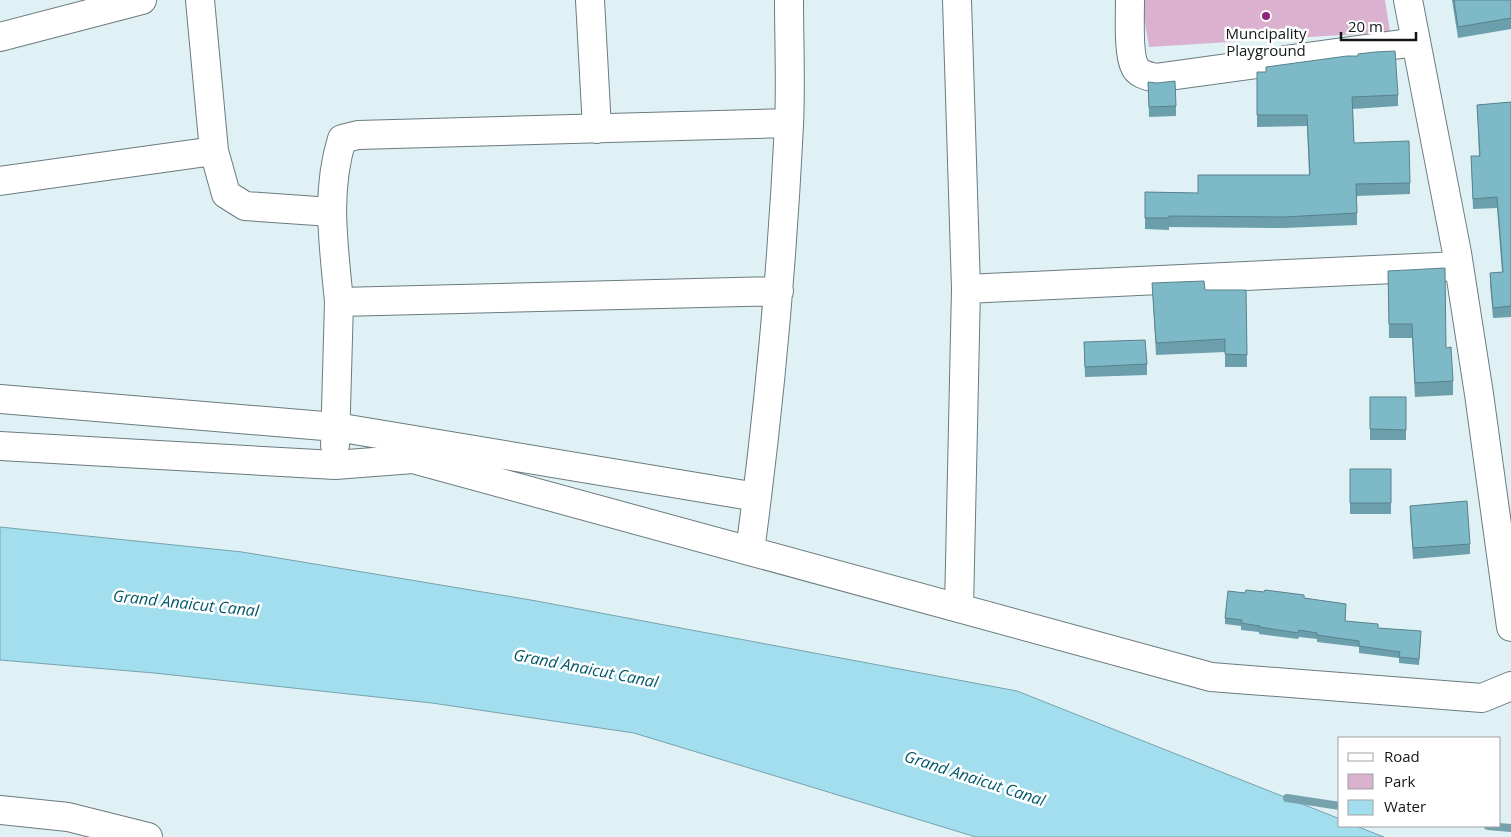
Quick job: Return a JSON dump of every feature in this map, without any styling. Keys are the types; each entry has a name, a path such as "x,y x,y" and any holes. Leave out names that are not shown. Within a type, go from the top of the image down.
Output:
{"street":[{"path":"0,37 142,0"},
{"path":"200,0 214,151 226,194 245,206 331,212"},
{"path":"590,0 597,129"},
{"path":"750,551 768,413 779,291 789,123 789,0"},
{"path":"958,0 966,289 958,608"},
{"path":"1130,0 1132,59 1135,69 1145,76 1155,78 1416,42"},
{"path":"1408,0 1459,266 1508,585 1511,627"},
{"path":"335,464 339,302 331,212 336,158 342,139 358,135 789,123"},
{"path":"0,181 214,151"},
{"path":"966,289 1459,266"},
{"path":"339,302 779,291"},
{"path":"0,399 336,427 757,497"},
{"path":"0,446 335,464 413,459 1211,677 1482,698 1511,686"},
{"path":"0,810 68,817 134,835"}],"green space":[{"name":"Muncipality Playground","path":"1141,0 1385,0 1390,32 1149,47"}],"water":[{"name":"Grand Anaicut Canal","path":"0,527 242,552 531,600 1017,691 1338,818 1338,827 1359,827 1384,837 976,837 634,733 432,703 154,673 0,660"}],"building":[{"path":"1454,0 1511,0 1511,18 1458,27"},
{"path":"1395,51 1398,95 1352,97 1354,143 1409,141 1410,183 1356,184 1357,213 1284,217 1169,216 1169,218 1145,218 1145,192 1198,193 1198,175 1310,175 1307,115 1257,115 1257,72 1266,72 1266,67 1358,56 1358,54"},
{"path":"1175,81 1176,106 1149,107 1148,82"},
{"path":"1511,102 1511,306 1493,308 1490,273 1503,272 1497,197 1473,199 1471,156 1480,156 1477,105"},
{"path":"1445,268 1446,348 1451,347 1453,381 1415,383 1412,324 1389,324 1388,271"},
{"path":"1204,281 1205,290 1246,290 1247,355 1225,354 1225,339 1156,343 1152,283"},
{"path":"1145,340 1147,364 1085,367 1084,342"},
{"path":"1370,397 1406,397 1406,430 1370,429"},
{"path":"1350,469 1391,469 1391,503 1350,503"},
{"path":"1467,501 1470,544 1413,548 1410,506"},
{"path":"1246,590 1264,592 1265,590 1304,595 1304,598 1346,604 1345,621 1378,624 1378,628 1421,631 1419,659 1399,657 1400,652 1359,646 1359,641 1317,635 1317,633 1299,630 1298,633 1259,627 1241,623 1242,620 1225,618 1228,591 1245,593"}],"waterway":[{"path":"1287,798 1338,806"},
{"path":"1500,827 1511,828"}],"place":[{"name":"Muncipality Playground","path":"1266,16"}]}
